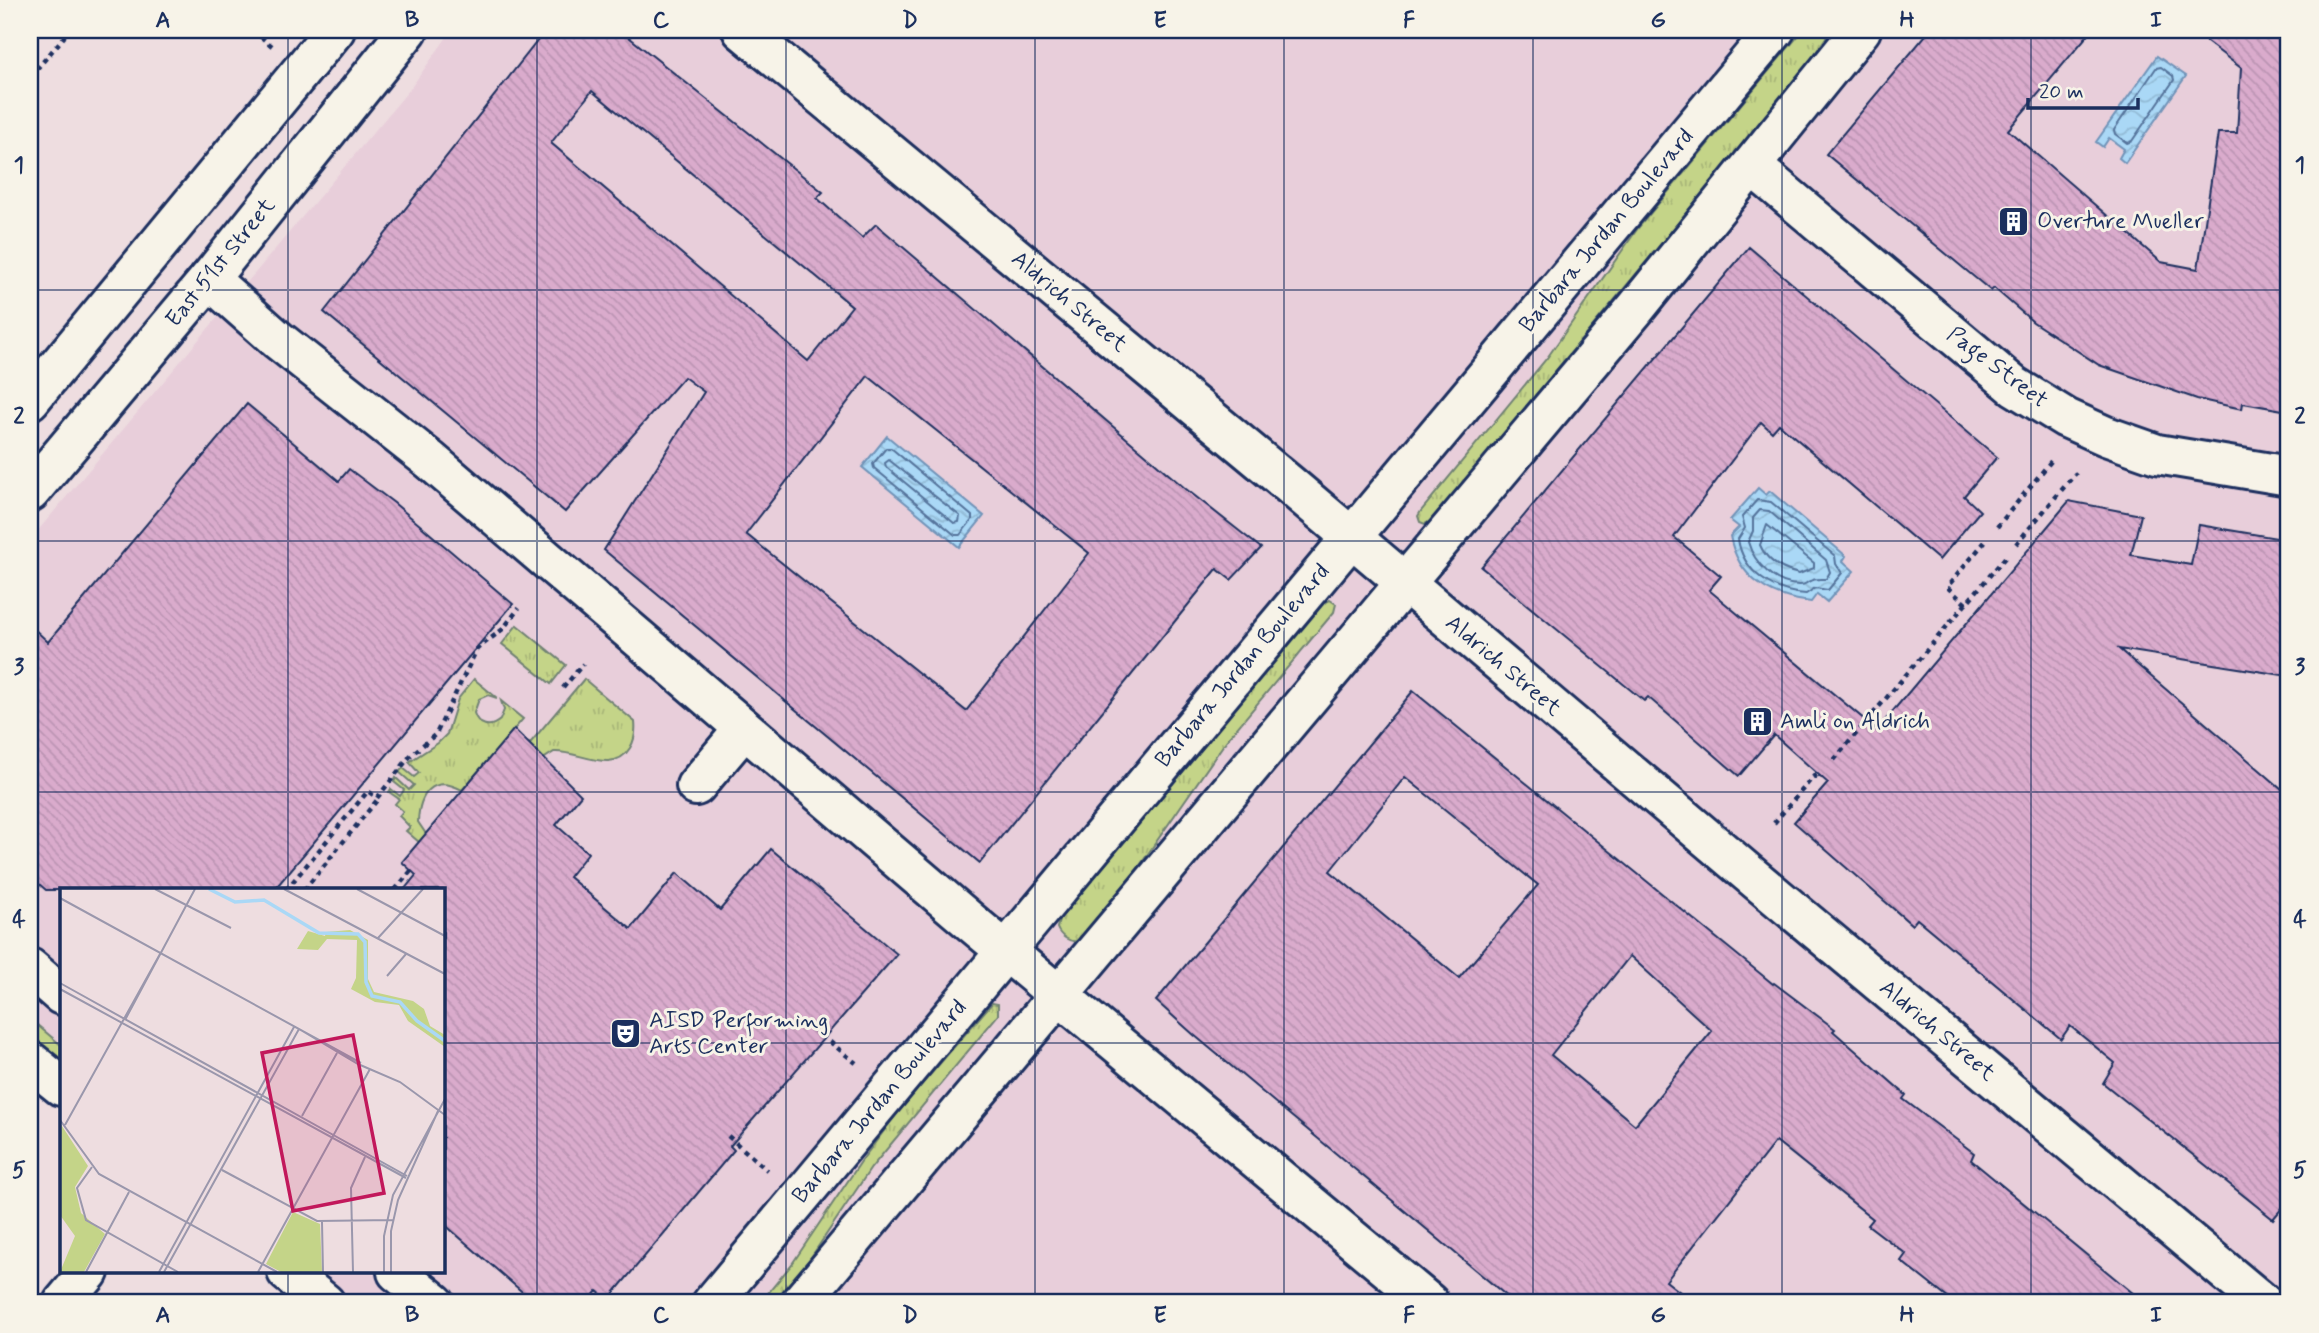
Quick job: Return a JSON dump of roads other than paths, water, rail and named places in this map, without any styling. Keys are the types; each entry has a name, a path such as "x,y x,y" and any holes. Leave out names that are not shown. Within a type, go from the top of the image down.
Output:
{"street":[{"path":"38,391 335,30"},
{"name":"East 51st Street","path":"30,492 209,279 408,30"},
{"name":"Aldrich Street","path":"742,30 1351,536 2263,1303"},
{"name":"Barbara Jordan Boulevard","path":"712,1303 1775,30"},
{"path":"800,1303 1405,584 1752,166 1861,30"},
{"name":"Page Street","path":"1752,166 2014,386 2066,418 2157,454 2289,476"},
{"path":"209,279 278,340 440,468 1059,995 1429,1303"},
{"path":"696,786 744,729"},
{"path":"30,968 60,994"},
{"path":"30,1060 60,1085"},
{"path":"63,1303 87,1274"},
{"path":"289,1274 325,1303"},
{"path":"399,1274 435,1303"}],"water":[{"path":"2157,56 2186,76 2125,163 2119,158 2124,149 2109,138 2103,147 2096,142"},
{"path":"887,436 984,516 959,547 862,467"},
{"path":"1758,488 1766,495 1770,491 1846,556 1843,561 1854,571 1827,602 1817,594 1811,602 1782,596 1758,583 1740,563 1730,536 1739,527 1730,520"}],"place":[{"name":"Overture Mueller","path":"2014,222"},
{"name":"Amli on Aldrich","path":"1757,722"},
{"name":"AISD Performing Arts Center","path":"626,1034"}]}
